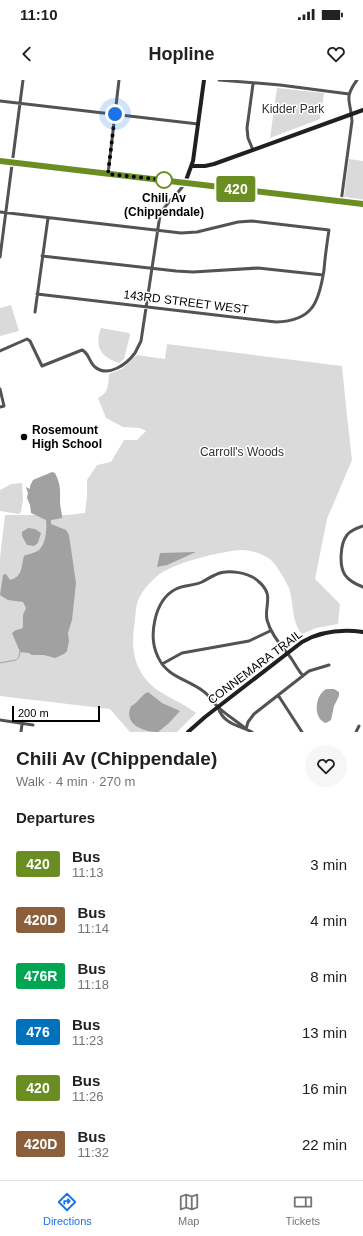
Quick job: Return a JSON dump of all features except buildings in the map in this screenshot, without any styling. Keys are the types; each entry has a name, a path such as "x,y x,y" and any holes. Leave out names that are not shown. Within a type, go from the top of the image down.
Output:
{"street":[{"path":"0,257 23,80"},
{"path":"108,174 119,80"},
{"path":"0,351 27,339 30,341 42,366 82,350 86,351 94,367 101,371 108,371 121,366 135,352 141,341 159,219 164,208 179,192 192,166 204,80"},
{"path":"219,80 253,84 280,85 348,94"},
{"path":"341,202 352,114 348,103 348,94 357,80"},
{"path":"252,150 248,138 247,128 253,84"},
{"path":"0,101 198,124"},
{"path":"192,166 206,166 213,164 363,110"},
{"path":"0,161 363,204"},
{"path":"0,212 181,233 192,233 238,222 252,221 329,230 323,275 258,268 193,272 42,256"},
{"path":"35,312 48,218"},
{"name":"143RD STREET WEST","path":"37,294 276,322 288,322 302,317 313,306 320,294 323,275"},
{"path":"0,389 4,406 0,407"},
{"path":"363,526 351,530 345,538 340,566 348,579 363,587"},
{"path":"252,732 236,726 225,718 220,714 218,707 203,691 175,676 162,664 154,643 155,623 160,605 166,596 177,588 197,584 222,572 233,572 255,578 260,582 268,596 267,619 270,631 287,652 303,676"},
{"name":"CONNEMARA TRAIL","path":"188,732 287,652 310,638 320,634 346,630 363,632"},
{"path":"162,664 182,653 249,641 270,631"},
{"path":"246,729 248,722 254,714 278,695 314,668 329,665"},
{"path":"278,695 302,732"},
{"path":"0,720 33,725"},
{"path":"21,732 22,724"},
{"path":"356,732 359,726"}],"green space":[{"name":"Kidder Park","path":"277,88 324,93 320,119 270,138"},
{"path":"349,159 363,161 363,200 344,197"},
{"path":"11,305 19,331 0,336 0,308"},
{"path":"101,328 129,333 130,335 124,359 119,363 108,358 101,350 98,341"},
{"name":"Carroll's Woods","path":"167,344 342,366 352,460 327,519 315,579 340,604 338,624 316,628 302,634 298,629 294,618 289,588 282,575 270,559 263,555 246,550 222,553 197,559 163,572 149,584 142,592 138,600 133,635 135,656 140,670 149,683 162,693 190,708 196,713 177,732 130,732 110,709 0,696 0,558 5,515 68,515 85,513 87,480 97,465 111,462 124,440 137,440 146,431 140,428 123,427 106,418 98,398 106,391 109,374 122,369 137,355 165,359"},
{"path":"22,483 23,500 21,512 19,514 0,511 0,490 11,484"}],"shaded area":[{"path":"52,472 55,473 59,484 62,518 51,520 51,524 66,530 69,535 76,583 72,620 68,633 69,641 67,651 55,658 20,652 12,633 23,627 23,615 26,608 23,602 8,600 0,595 3,575 6,574 10,580 14,579 21,571 24,556 39,550 45,540 46,520 31,513 26,487 30,489 33,480"},
{"path":"28,528 35,529 41,533 38,543 34,546 27,545 22,536 22,532"},
{"path":"196,552 167,565 157,567 160,553"},
{"path":"327,689 334,689 339,692 339,696 334,706 331,720 326,723 319,717 317,706 320,695"},
{"path":"148,692 162,703 180,711 158,732 141,729 132,722 130,718 129,712 131,706"}],"waterway":[{"path":"0,663 16,660 19,657 20,652"}],"bus line":[{"name":"420","path":"0,161 363,204"}],"place":[{"name":"Chili Av (Chippendale)","path":"164,180"},
{"name":"Rosemount High School","path":"24,437"}],"route":[{"path":"115,114 108,174 164,180"}]}
